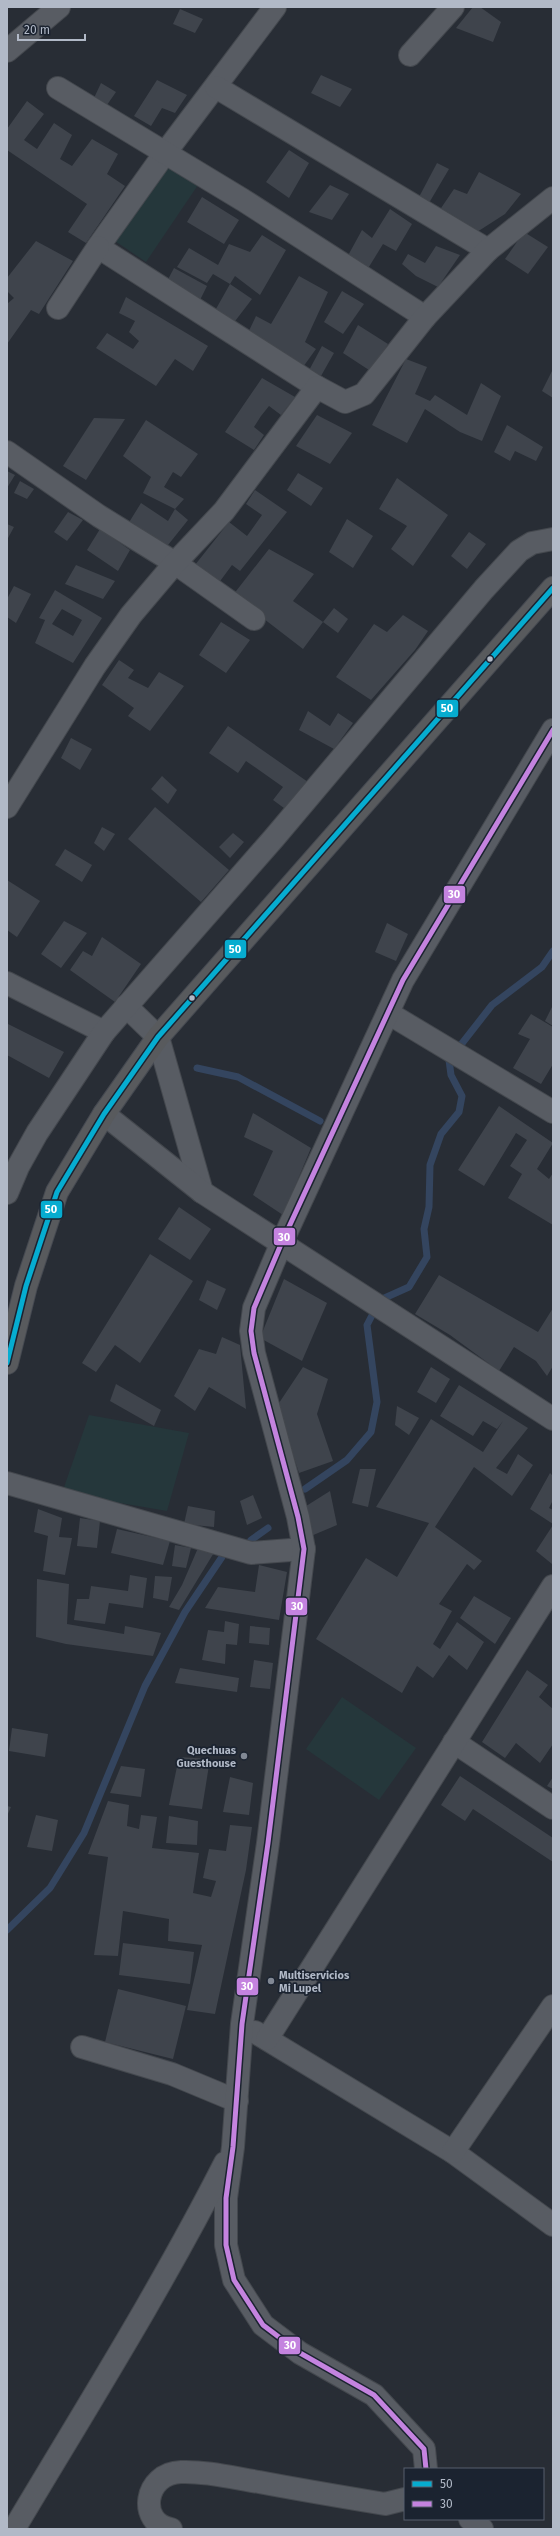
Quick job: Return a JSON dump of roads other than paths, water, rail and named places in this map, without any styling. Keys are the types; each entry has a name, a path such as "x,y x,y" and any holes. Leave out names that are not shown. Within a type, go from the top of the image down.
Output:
{"highway":[{"path":"7,1363 28,1279 57,1192 104,1114 158,1037 553,588"}],"street":[{"path":"7,51 59,7"},
{"path":"58,308 98,247 165,153 275,7"},
{"path":"410,55 453,7"},
{"path":"216,87 488,250"},
{"path":"58,88 243,200 425,317"},
{"path":"98,247 318,387 345,402 364,394 425,317 488,250 553,198"},
{"path":"7,807 95,666 131,615 175,563 224,511 318,387"},
{"path":"7,452 99,516 175,563 254,619"},
{"path":"7,1193 12,1163 37,1133 104,1032 274,838 484,589 519,551 532,543 553,539"},
{"path":"426,2468 424,2449 374,2395 300,2353 263,2325 246,2302 234,2280 226,2245 226,2198 233,2147 242,2024 274,1797 304,1549 298,1517 262,1390 251,1331 254,1308 282,1242 404,980 553,730"},
{"path":"7,983 104,1032"},
{"path":"126,1006 158,1037 202,1192"},
{"path":"388,1013 553,1112"},
{"path":"104,1114 202,1192 282,1242 553,1418"},
{"path":"7,1483 251,1553 304,1549"},
{"path":"267,2039 553,1586"},
{"path":"454,1742 553,1808"},
{"path":"453,2152 553,2006"},
{"path":"242,2024 453,2152 553,2225"},
{"path":"82,2047 172,2074 237,2101"},
{"path":"14,2529 172,2263 233,2147"},
{"path":"171,2529 156,2521 150,2509 148,2499 151,2490 158,2479 168,2474 181,2472 228,2477 385,2504 404,2499"},
{"path":"471,2520 482,2529"}],"waterway":[{"path":"305,1489 347,1460 371,1432 377,1402 367,1325 380,1300 409,1287 427,1257 424,1229 429,1207 430,1165 441,1134 459,1112 462,1096 451,1075 449,1060 492,1005 542,967 553,951"},
{"path":"197,1068 238,1077 320,1121"},
{"path":"251,1540 268,1528"},
{"path":"7,1930 50,1888 84,1833 145,1686 185,1612 222,1557"}],"place":[{"name":"Quechuas Guesthouse","path":"244,1756"},
{"name":"Multiservicios Mi Lupel","path":"271,1981"}]}
